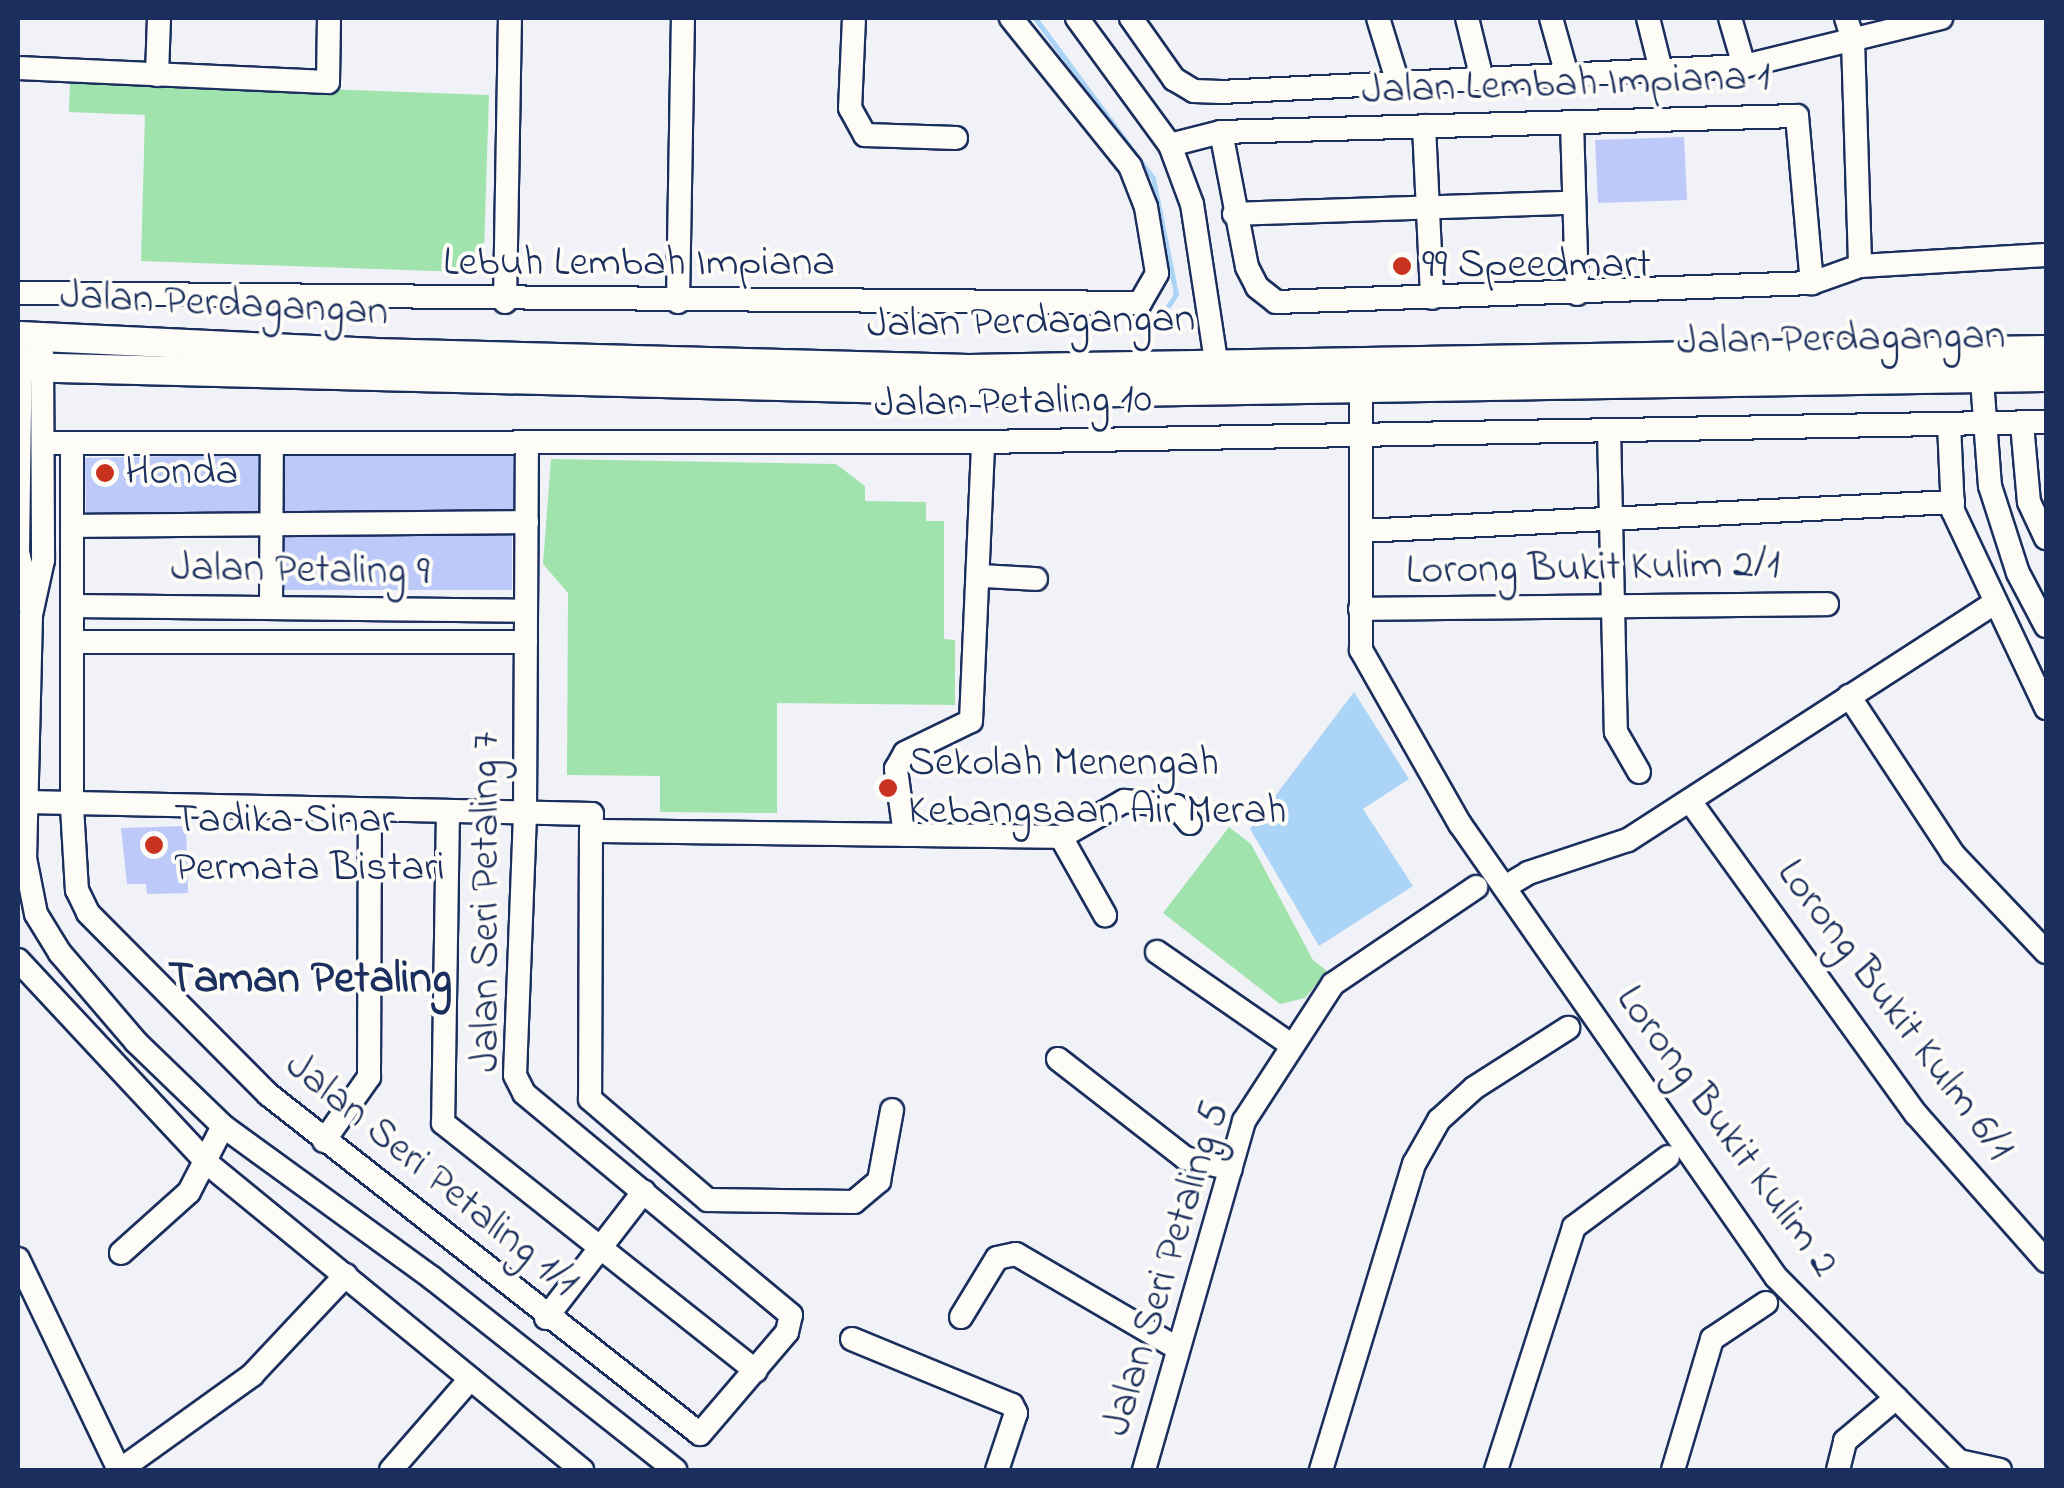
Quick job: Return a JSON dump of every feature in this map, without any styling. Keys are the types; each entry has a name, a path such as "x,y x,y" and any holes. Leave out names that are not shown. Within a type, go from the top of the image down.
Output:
{"main road":[{"name":"Jalan Perdagangan","path":"26,336 374,353 970,369 1216,361 2046,350"},
{"name":"Jalan Perdagangan","path":"26,367 1063,393 2046,378"}],"street":[{"path":"157,75 160,18"},
{"path":"18,68 328,82 329,18"},
{"path":"504,302 510,18"},
{"path":"678,302 683,18"},
{"path":"854,18 850,108 865,136 956,138"},
{"name":"Lebuh Lembah Impiana","path":"18,293 504,302 1140,302 1157,273 1146,207 1130,166 1011,18"},
{"path":"1077,18 1170,144 1192,204 1216,361"},
{"path":"1133,18 1174,79 1194,91 1744,66 1849,29 1941,18"},
{"path":"1378,18 1398,83"},
{"path":"1466,18 1482,79"},
{"path":"1552,18 1567,75"},
{"path":"1648,18 1661,70"},
{"path":"1730,18 1744,66"},
{"path":"1849,29 1860,266"},
{"name":"Jalan Lembah Impiana 1","path":"1170,144 1220,132 1797,116 1812,283"},
{"path":"1572,122 1577,294"},
{"path":"1424,126 1432,298"},
{"path":"1220,132 1247,267 1266,298 1432,298 1812,283 1860,266 2046,256"},
{"path":"1234,214 1574,204"},
{"path":"26,336 18,552 31,615"},
{"path":"26,367 44,443 43,560 31,615 27,883 60,953 136,1042 224,1126 432,1278 675,1470"},
{"path":"1982,380 1990,486 2018,573 2046,626"},
{"name":"Lorong Bukit Kulim 2","path":"1361,390 1360,650 1504,888 1776,1276 1959,1462 2000,1470"},
{"name":"Jalan Petaling 10","path":"44,443 983,442 2046,422"},
{"path":"1949,424 1953,502 1995,604 2046,708"},
{"path":"2022,424 2046,538"},
{"path":"1608,430 1616,732 1639,772"},
{"path":"905,835 896,769 905,752 971,721 982,576 983,442"},
{"name":"Jalan Seri Petaling 7","path":"527,443 525,812 518,1084 780,1300"},
{"name":"Jalan Seri Petaling 1/1","path":"72,444 72,808 77,890 88,913 268,1095 693,1433 706,1429 756,1371 791,1321 780,1300"},
{"path":"271,608 272,444"},
{"path":"1361,531 1953,502"},
{"path":"72,526 526,522"},
{"path":"982,576 1036,580"},
{"name":"Lorong Bukit Kulim 2/1","path":"1360,610 1827,604"},
{"path":"1504,888 1528,873 1628,840 1995,604"},
{"name":"Jalan Petaling 9","path":"72,606 526,611"},
{"path":"73,642 526,642"},
{"path":"1849,696 1953,854 2046,952"},
{"path":"592,831 1061,837 1124,801 1176,806 1190,823"},
{"name":"Lorong Bukit Kulm 6/1","path":"1690,801 1916,1114 2046,1261"},
{"path":"26,802 72,808 592,814 590,1099 708,1200 854,1202 880,1181 892,1110"},
{"path":"324,1141 368,1077 370,810"},
{"path":"448,812 443,1123 598,1250 756,1371"},
{"path":"1061,837 1106,915"},
{"name":"Jalan Seri Petaling 5","path":"1144,1470 1244,1121 1332,984 1476,887"},
{"path":"1158,952 1290,1044"},
{"path":"18,960 207,1163 582,1470"},
{"path":"1321,1470 1414,1164 1439,1120 1474,1088 1568,1028"},
{"path":"1058,1059 1185,1158 1231,1169"},
{"path":"121,1252 164,1220 207,1163 224,1126"},
{"path":"1496,1470 1574,1227 1668,1158"},
{"path":"546,1318 644,1191"},
{"path":"962,1317 997,1258 1016,1254 1177,1348"},
{"path":"18,1259 26,1300 119,1470 252,1375 346,1276"},
{"path":"1673,1470 1712,1339 1766,1303"},
{"path":"852,1339 1012,1405 1016,1412 998,1470"},
{"path":"391,1470 470,1379"},
{"path":"1838,1470 1845,1442 1896,1398"}],"green space":[{"path":"70,80 489,95 484,252 463,272 141,261 145,115 69,112"},
{"path":"551,459 836,464 865,486 865,501 926,502 926,521 944,521 944,639 955,640 955,705 777,703 777,813 660,812 660,776 567,775 568,593 543,564"},
{"path":"1229,827 1251,844 1313,960 1327,971 1305,998 1280,1004 1163,913"}],"water":[{"path":"1354,692 1409,779 1363,809 1413,886 1319,946 1250,829"}],"building":[{"path":"1684,137 1687,200 1598,203 1595,140"},
{"path":"262,454 264,512 86,516 85,458"},
{"path":"283,454 514,455 514,512 283,511"},
{"path":"282,530 512,530 512,590 282,590"},
{"name":"Tadika Sinar Permata Bistari","path":"186,826 188,893 147,894 146,884 127,884 121,828"}],"waterway":[{"path":"1035,18 1153,178 1176,294 1153,330"}],"place":[{"name":"99 Speedmart","path":"1402,266"},
{"name":"Honda","path":"105,473"},
{"name":"Sekolah Menengah Kebangsaan Air Merah","path":"888,788"},
{"name":"Tadika Sinar Permata Bistari","path":"154,845"}],"district":[{"name":"Taman Petaling","path":"310,981"}]}
